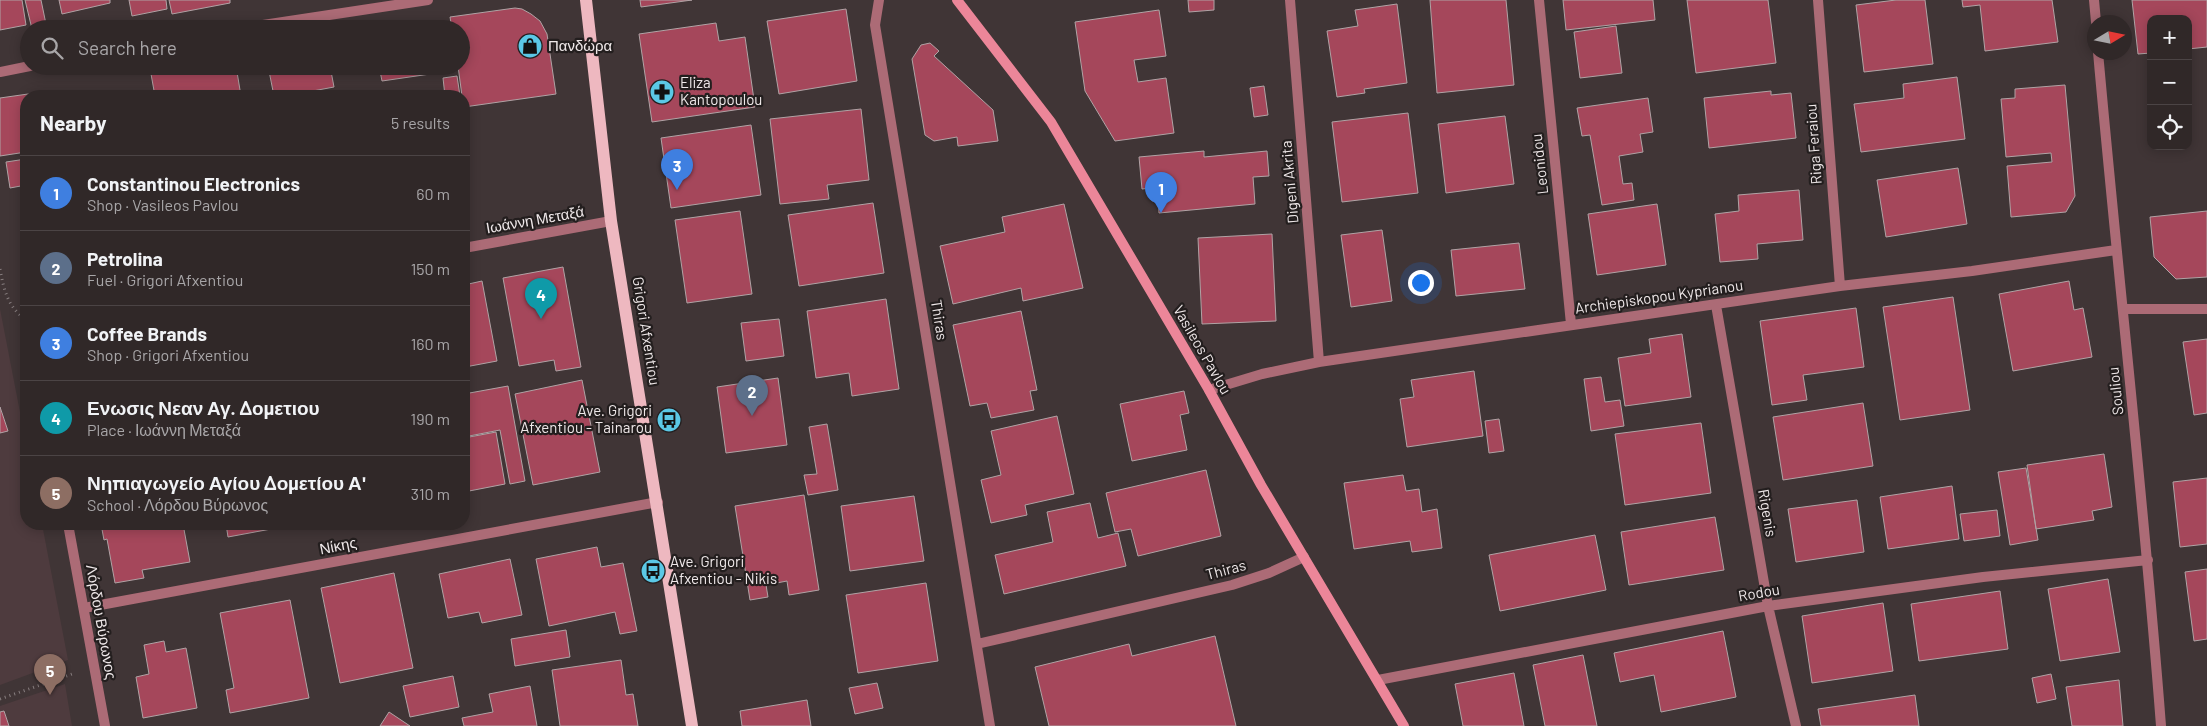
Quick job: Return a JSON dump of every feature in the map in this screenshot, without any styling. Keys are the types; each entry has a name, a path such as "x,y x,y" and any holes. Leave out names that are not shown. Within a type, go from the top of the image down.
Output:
{"main road":[{"name":"Grigori Afxentiou","path":"586,0 611,221 658,502 692,726"}],"street":[{"path":"296,20 428,0"},
{"name":"Thiras","path":"879,0 876,25 990,726"},
{"name":"Vasileos Pavlou","path":"957,0 1051,122 1209,390 1261,486 1404,726"},
{"name":"Digeni Akrita","path":"1290,0 1319,362"},
{"name":"Leonidou","path":"1539,0 1571,324"},
{"name":"Riga Feraiou","path":"1818,0 1840,286"},
{"path":"2094,0 2095,15"},
{"name":"Souliou","path":"2099,60 2148,560 2160,726"},
{"path":"0,72 20,68"},
{"name":"Ιωάννη Μεταξά","path":"470,247 611,221"},
{"name":"Archiepiskopou Kyprianou","path":"1209,390 1262,374 1319,362 1840,286 1972,271 2116,250"},
{"name":"Rigenis","path":"1716,304 1768,606 1796,726"},
{"path":"2123,310 2207,309"},
{"name":"Νίκης","path":"84,608 658,502"},
{"name":"Λόρδου Βύρωνος","path":"69,530 105,726"},
{"name":"Thiras","path":"977,644 1232,585 1269,574 1304,557"},
{"name":"Rodou","path":"1378,680 1768,606 1983,577 2148,560"}],"path":[{"path":"0,269 4,294 16,313 20,316"},
{"path":"0,699 94,665"}],"shaded area":[{"path":"0,309 20,412 20,530 43,530 68,660 0,685"},
{"path":"65,684 72,726 0,726 0,706"}],"building":[{"path":"0,0 22,0 25,20 20,20 20,26 0,30"},
{"path":"25,0 41,0 45,20 30,20"},
{"path":"59,0 110,0 110,3 62,14"},
{"path":"129,0 166,0 167,9 132,16"},
{"path":"169,0 230,0 230,3 172,14"},
{"path":"640,0 692,0 641,7"},
{"path":"1188,0 1214,0 1214,10 1189,12"},
{"path":"1430,0 1506,0 1514,85 1437,93"},
{"path":"1563,0 1653,0 1655,20 1566,30"},
{"path":"1687,0 1768,0 1776,63 1696,73"},
{"path":"1896,0 1925,0 1933,64 1864,72 1856,5"},
{"path":"1962,0 2052,0 2058,42 1985,51 1980,5 1963,7"},
{"path":"2132,0 2207,0 2207,47 2192,49 2192,15 2147,15 2147,53 2138,54"},
{"path":"1397,4 1407,83 1364,89 1365,93 1337,97 1327,31 1358,26 1355,10"},
{"path":"515,8 522,9 531,14 540,21 547,34 556,94 470,106 470,90 461,90 459,75 470,75 470,20 450,20 450,17"},
{"path":"846,9 857,81 779,94 767,21"},
{"path":"1159,10 1166,56 1134,60 1138,82 1166,78 1174,133 1115,141 1085,91 1075,22"},
{"path":"716,23 719,41 745,37 755,107 652,122 639,34"},
{"path":"1616,26 1622,73 1580,78 1574,32"},
{"path":"930,43 939,51 934,56 993,110 998,141 958,146 957,137 934,141 925,135 912,59 921,45"},
{"path":"151,75 238,75 240,90 154,90"},
{"path":"270,75 332,75 334,87 318,90 273,90"},
{"path":"381,75 423,75 382,81"},
{"path":"457,76 459,90 444,90 443,78"},
{"path":"1957,77 1965,139 1861,152 1854,104 1904,98 1903,84"},
{"path":"2065,85 2075,196 2066,212 2011,217 2007,166 2052,162 2051,153 2006,157 2001,99 2015,98 2015,89"},
{"path":"1264,86 1268,115 1254,117 1250,88"},
{"path":"1771,91 1771,95 1791,93 1796,138 1709,148 1704,98"},
{"path":"20,95 20,153 0,156 0,98"},
{"path":"1648,98 1653,132 1640,134 1643,152 1619,156 1623,184 1632,183 1634,200 1602,205 1590,135 1582,136 1577,108"},
{"path":"861,109 869,180 827,185 829,199 780,204 770,119"},
{"path":"1408,113 1418,193 1342,202 1332,122"},
{"path":"1505,116 1514,184 1446,193 1438,124"},
{"path":"751,125 761,195 671,208 661,138"},
{"path":"1204,151 1204,157 1267,151 1269,176 1253,177 1255,204 1159,213 1158,200 1152,201 1151,188 1142,189 1139,157"},
{"path":"20,160 20,186 10,188 6,162"},
{"path":"1958,168 1967,224 1886,237 1877,180"},
{"path":"1799,190 1803,240 1757,244 1758,259 1720,262 1715,214 1739,211 1738,195"},
{"path":"873,203 884,273 799,286 788,215"},
{"path":"1064,204 1083,288 1023,301 1021,288 953,304 940,246 1005,232 1002,217"},
{"path":"1657,204 1666,265 1597,275 1588,214"},
{"path":"740,211 752,294 687,303 675,220"},
{"path":"2207,211 2207,277 2176,279 2154,257 2150,217"},
{"path":"1382,230 1392,301 1351,307 1341,235"},
{"path":"1272,234 1276,321 1202,324 1198,238"},
{"path":"1519,243 1525,289 1456,296 1451,250"},
{"path":"563,267 581,367 556,371 554,360 519,366 503,278"},
{"path":"482,281 497,361 470,366 470,284"},
{"path":"2069,281 2074,310 2083,308 2092,357 2013,371 1999,294"},
{"path":"1953,297 1970,410 1900,420 1883,307"},
{"path":"886,299 899,389 852,396 849,373 816,378 807,311"},
{"path":"1856,308 1864,367 1803,375 1807,400 1772,405 1760,321"},
{"path":"1021,311 1037,390 1030,391 1034,410 991,418 987,403 970,406 953,325"},
{"path":"779,319 784,356 746,361 741,323"},
{"path":"1682,334 1691,397 1625,406 1618,358 1651,353 1649,339"},
{"path":"2207,339 2207,413 2194,415 2183,342"},
{"path":"1474,371 1483,436 1407,447 1400,399 1414,397 1411,380"},
{"path":"1601,377 1605,402 1620,400 1624,426 1591,431 1584,379"},
{"path":"778,378 787,445 726,453 717,387"},
{"path":"582,380 600,472 533,485 515,394"},
{"path":"508,386 525,481 510,484 500,430 470,436 470,393"},
{"path":"1184,391 1189,413 1180,415 1187,450 1132,461 1120,404"},
{"path":"1863,403 1873,466 1783,480 1773,417"},
{"path":"0,407 8,431 0,433"},
{"path":"1057,416 1074,494 1025,505 1027,515 991,523 981,480 1001,475 991,431"},
{"path":"1499,419 1504,451 1489,453 1485,421"},
{"path":"1701,423 1711,493 1625,505 1615,434"},
{"path":"827,424 838,490 808,495 804,475 817,474 809,427"},
{"path":"496,432 505,484 470,491 470,437"},
{"path":"2104,454 2112,507 2092,511 2094,520 2036,529 2027,465"},
{"path":"2026,468 2038,540 2010,545 1998,472"},
{"path":"1206,470 1221,536 1138,556 1131,529 1115,532 1106,493"},
{"path":"1403,475 1406,491 1419,489 1422,512 1437,509 1442,548 1412,552 1410,541 1354,549 1344,483"},
{"path":"2207,478 2207,544 2180,547 2173,482"},
{"path":"1952,486 1959,539 1888,549 1880,497"},
{"path":"804,495 819,590 789,595 787,581 766,585 768,597 750,600 735,506"},
{"path":"914,496 924,561 850,571 841,506"},
{"path":"1857,500 1864,552 1796,562 1788,509"},
{"path":"1090,503 1098,538 1118,533 1126,566 1004,594 995,555 1053,542 1047,512"},
{"path":"1997,510 2000,536 1964,541 1960,514"},
{"path":"1715,517 1724,570 1629,585 1621,532"},
{"path":"102,530 184,530 190,562 142,570 144,578 115,583 107,539 104,540"},
{"path":"227,530 266,530 228,537"},
{"path":"1595,535 1606,590 1500,611 1489,555"},
{"path":"597,547 601,567 623,563 637,631 620,634 615,612 549,626 536,559"},
{"path":"510,559 522,615 482,623 479,612 448,618 439,574"},
{"path":"2207,569 2207,639 2194,641 2185,572"},
{"path":"394,573 413,668 340,683 321,588"},
{"path":"2108,579 2120,652 2060,661 2048,589"},
{"path":"926,583 938,661 858,673 846,595"},
{"path":"2000,591 2008,649 1919,661 1911,604"},
{"path":"290,600 309,698 230,713 226,690 234,688 220,613"},
{"path":"1883,603 1893,671 1812,683 1802,616"},
{"path":"566,630 570,657 515,666 511,639"},
{"path":"1723,631 1736,697 1661,712 1654,675 1620,682 1614,653"},
{"path":"1215,636 1236,726 1049,726 1035,667 1129,644 1132,656"},
{"path":"164,641 166,652 186,648 197,708 143,718 136,677 149,674 144,645"},
{"path":"1583,655 1597,726 1545,726 1533,665"},
{"path":"621,660 626,695 633,694 638,726 560,726 552,670"},
{"path":"1514,673 1524,726 1463,726 1455,684"},
{"path":"2051,674 2056,699 2037,703 2032,678"},
{"path":"453,676 459,707 410,717 403,686"},
{"path":"2119,680 2123,726 2072,726 2066,687"},
{"path":"877,683 883,708 855,714 849,688"},
{"path":"530,686 537,726 464,726 462,718 493,712 489,694"},
{"path":"1915,695 1919,726 1821,726 1818,709"},
{"path":"807,700 811,726 742,726 740,711"},
{"path":"4,711 9,726 0,726 0,712"},
{"path":"389,712 410,726 380,726"}],"place":[{"name":"Πανδώρα","path":"530,46"},
{"name":"Eliza Kantopoulou","path":"662,92"},
{"name":"Coffee Brands","path":"677,190"},
{"name":"Constantinou Electronics","path":"1161,213"},
{"name":"Ενωσις Νεαν Αγ. Δομετιου","path":"541,319"},
{"name":"Petrolina","path":"752,416"},
{"name":"Ave. Grigori Afxentiou - Tainarou","path":"669,420"},
{"name":"Ave. Grigori Afxentiou - Nikis","path":"653,571"},
{"name":"Νηπιαγωγείο Αγίου Δομετίου Αʹ","path":"50,695"}]}
